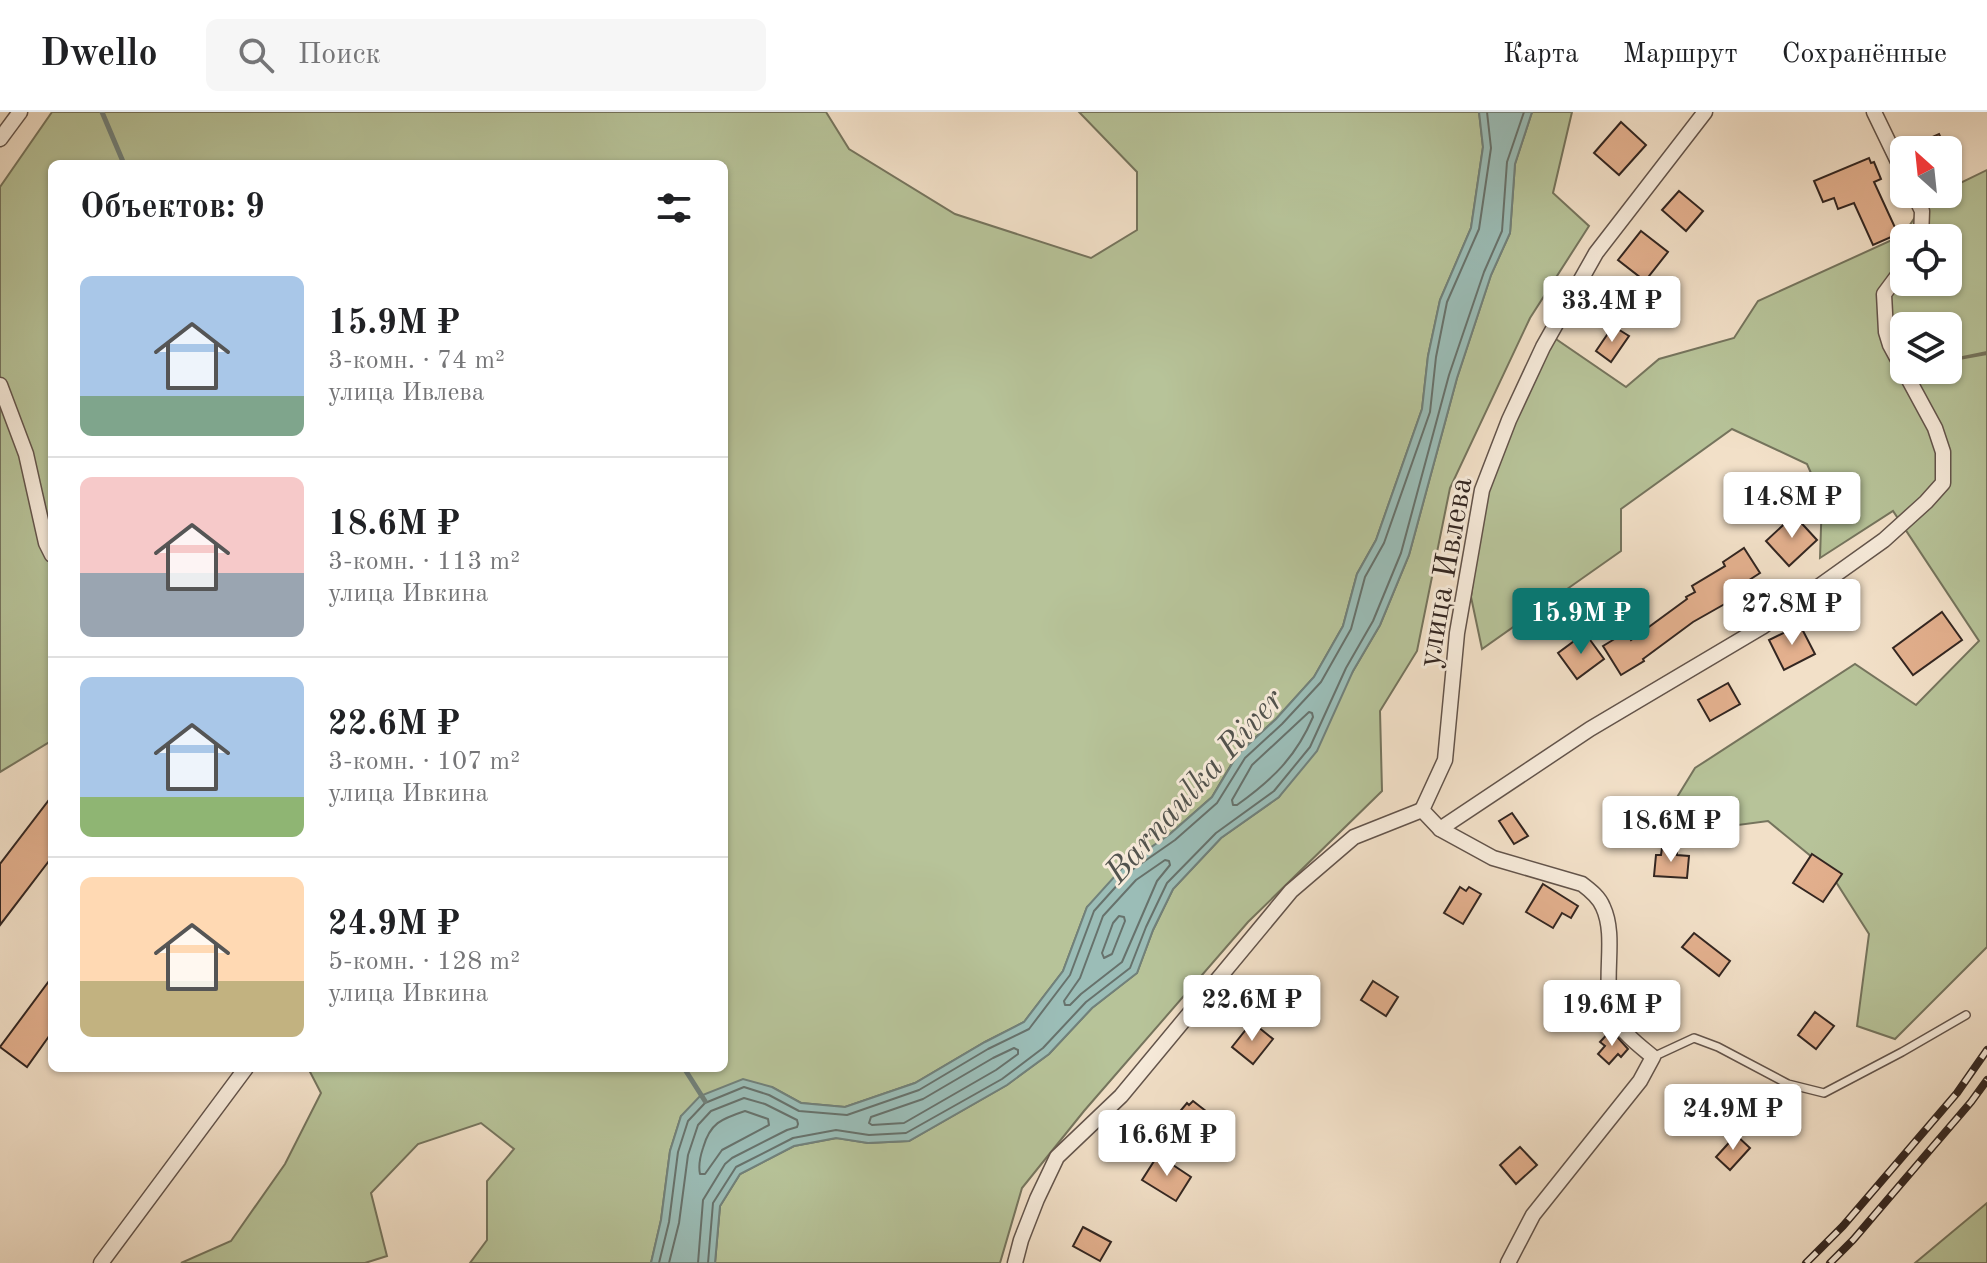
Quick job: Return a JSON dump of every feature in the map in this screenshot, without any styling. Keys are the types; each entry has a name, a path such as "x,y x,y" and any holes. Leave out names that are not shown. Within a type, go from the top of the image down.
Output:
{"street":[{"path":"0,139 20,112"},
{"name":"улица Ивлева","path":"1422,810 1445,760 1457,633 1482,490 1509,420 1543,347 1596,253 1705,112"},
{"path":"1874,112 1890,145"},
{"path":"1440,829 1590,729 1762,627 1884,540 1943,483 1943,452 1935,428 1886,332 1884,294 1890,286"},
{"path":"0,385 26,454 48,547"},
{"path":"1015,1263 1037,1199 1057,1157 1121,1096 1291,891 1354,837 1422,810 1440,829 1493,858 1582,884 1593,893 1603,907 1608,928 1611,1006 1616,1020 1653,1057 1640,1081 1533,1215 1508,1263"},
{"path":"101,1263 243,1072"}],"lane":[{"path":"1653,1057 1694,1038 1718,1047 1788,1084 1824,1093 1966,1015"}],"green space":[{"path":"52,112 826,112 849,149 955,214 1091,258 1137,230 1137,172 1079,112 1479,112 1483,147 1471,228 1440,300 1428,356 1422,409 1376,540 1357,574 1343,626 1314,677 1276,719 1238,753 1212,797 1087,907 1063,971 1024,1022 915,1083 845,1107 801,1103 772,1087 681,1116 670,1151 661,1220 651,1263 470,1263 487,1240 487,1181 514,1149 481,1123 418,1144 371,1193 387,1256 365,1263 181,1263 231,1241 285,1164 321,1093 310,1072 728,1072 728,160 48,160 48,743 0,772 0,187"},
{"path":"1532,112 1572,112 1553,193 1589,226 1530,318 1450,488 1417,651 1380,711 1382,791 1248,922 1084,1111 1022,1188 1000,1263 715,1263 720,1206 740,1174 794,1146 837,1138 868,1143 909,1141 1007,1085 1049,1054 1092,1008 1137,973 1173,889 1221,838 1279,797 1380,625 1409,555 1457,378 1491,275 1510,233 1515,164"},
{"path":"1987,170 1987,352 1962,357 1962,312 1890,312 1890,384 1962,384 1962,358 1987,354 1987,947 1895,1039 1857,1026 1869,934 1829,871 1768,821 1670,834 1663,820 1695,768 1855,664 1916,705 1979,641 1893,511 1820,558 1822,498 1807,464 1732,429 1621,509 1621,551 1482,649 1471,597 1486,476 1550,335 1626,387 1659,359 1734,338 1758,301 1890,241 1890,296 1962,296 1962,224 1910,224 1921,208 1962,208 1962,182"},
{"path":"1987,1203 1987,1263 1915,1263"}],"water":[{"path":"1479,112 1532,112 1515,164 1510,233 1491,275 1457,378 1409,555 1380,625 1353,671 1317,751 1279,797 1221,838 1173,889 1137,973 1092,1008 1049,1054 1007,1085 909,1141 868,1143 836,1138 794,1146 740,1174 720,1206 715,1263 651,1263 661,1220 670,1151 681,1116 700,1096 743,1079 772,1087 801,1103 845,1107 915,1083 1024,1022 1063,971 1087,907 1124,866 1170,834 1212,797 1238,754 1276,719 1314,677 1343,626 1357,574 1376,540 1422,409 1428,356 1440,300 1471,228 1483,147"}],"building":[{"path":"1621,122 1646,145 1619,175 1594,153"},
{"path":"1869,158 1881,179 1874,182 1893,224 1890,224 1890,238 1873,245 1854,203 1838,209 1834,198 1823,202 1814,181"},
{"path":"1679,191 1703,211 1686,231 1662,210"},
{"path":"1641,231 1668,252 1645,281 1618,260"},
{"path":"1613,326 1629,336 1611,362 1596,351"},
{"path":"1794,515 1817,540 1789,566 1766,541"},
{"path":"1744,548 1760,573 1726,595 1730,601 1693,622 1621,675 1603,646 1626,632 1631,640 1687,599 1695,592 1692,586 1725,566 1723,562"},
{"path":"1942,612 1962,640 1913,675 1893,648"},
{"path":"1800,625 1815,654 1784,670 1769,640"},
{"path":"1585,633 1604,659 1577,679 1558,653"},
{"path":"1728,683 1740,704 1710,721 1698,700"},
{"path":"48,801 48,862 0,925 0,864"},
{"path":"1653,801 1661,819 1638,829 1630,811"},
{"path":"1512,813 1528,836 1514,844 1499,821"},
{"path":"1662,848 1677,848 1677,855 1689,856 1687,878 1654,876 1656,855 1661,855"},
{"path":"1812,854 1842,874 1823,902 1793,883"},
{"path":"1543,884 1578,906 1571,918 1562,913 1553,928 1526,912"},
{"path":"1460,887 1466,891 1469,887 1481,894 1463,924 1444,913"},
{"path":"1694,933 1730,961 1719,976 1682,947"},
{"path":"1373,981 1398,997 1386,1016 1361,1000"},
{"path":"48,982 48,1038 27,1067 0,1047"},
{"path":"1815,1012 1834,1026 1816,1049 1798,1035"},
{"path":"1252,1022 1273,1039 1253,1064 1232,1047"},
{"path":"1611,1030 1628,1049 1609,1064 1598,1054 1605,1046 1600,1042"},
{"path":"1193,1101 1216,1119 1194,1148 1165,1127 1175,1113 1177,1115 1187,1103 1189,1105"},
{"path":"1736,1135 1750,1148 1730,1170 1716,1157"},
{"path":"1520,1147 1537,1165 1516,1184 1500,1165"},
{"path":"1158,1155 1191,1177 1176,1201 1142,1180"},
{"path":"1083,1227 1111,1242 1100,1261 1073,1246"}],"waterway":[{"path":"102,112 122,160"},
{"path":"687,1072 705,1101"}],"railway":[{"path":"1806,1263 1843,1226 1957,1093 1987,1050"},
{"path":"1830,1263 1853,1240 1987,1080"}],"water label":[{"name":"Barnaulka River","path":"1193,785"}]}
